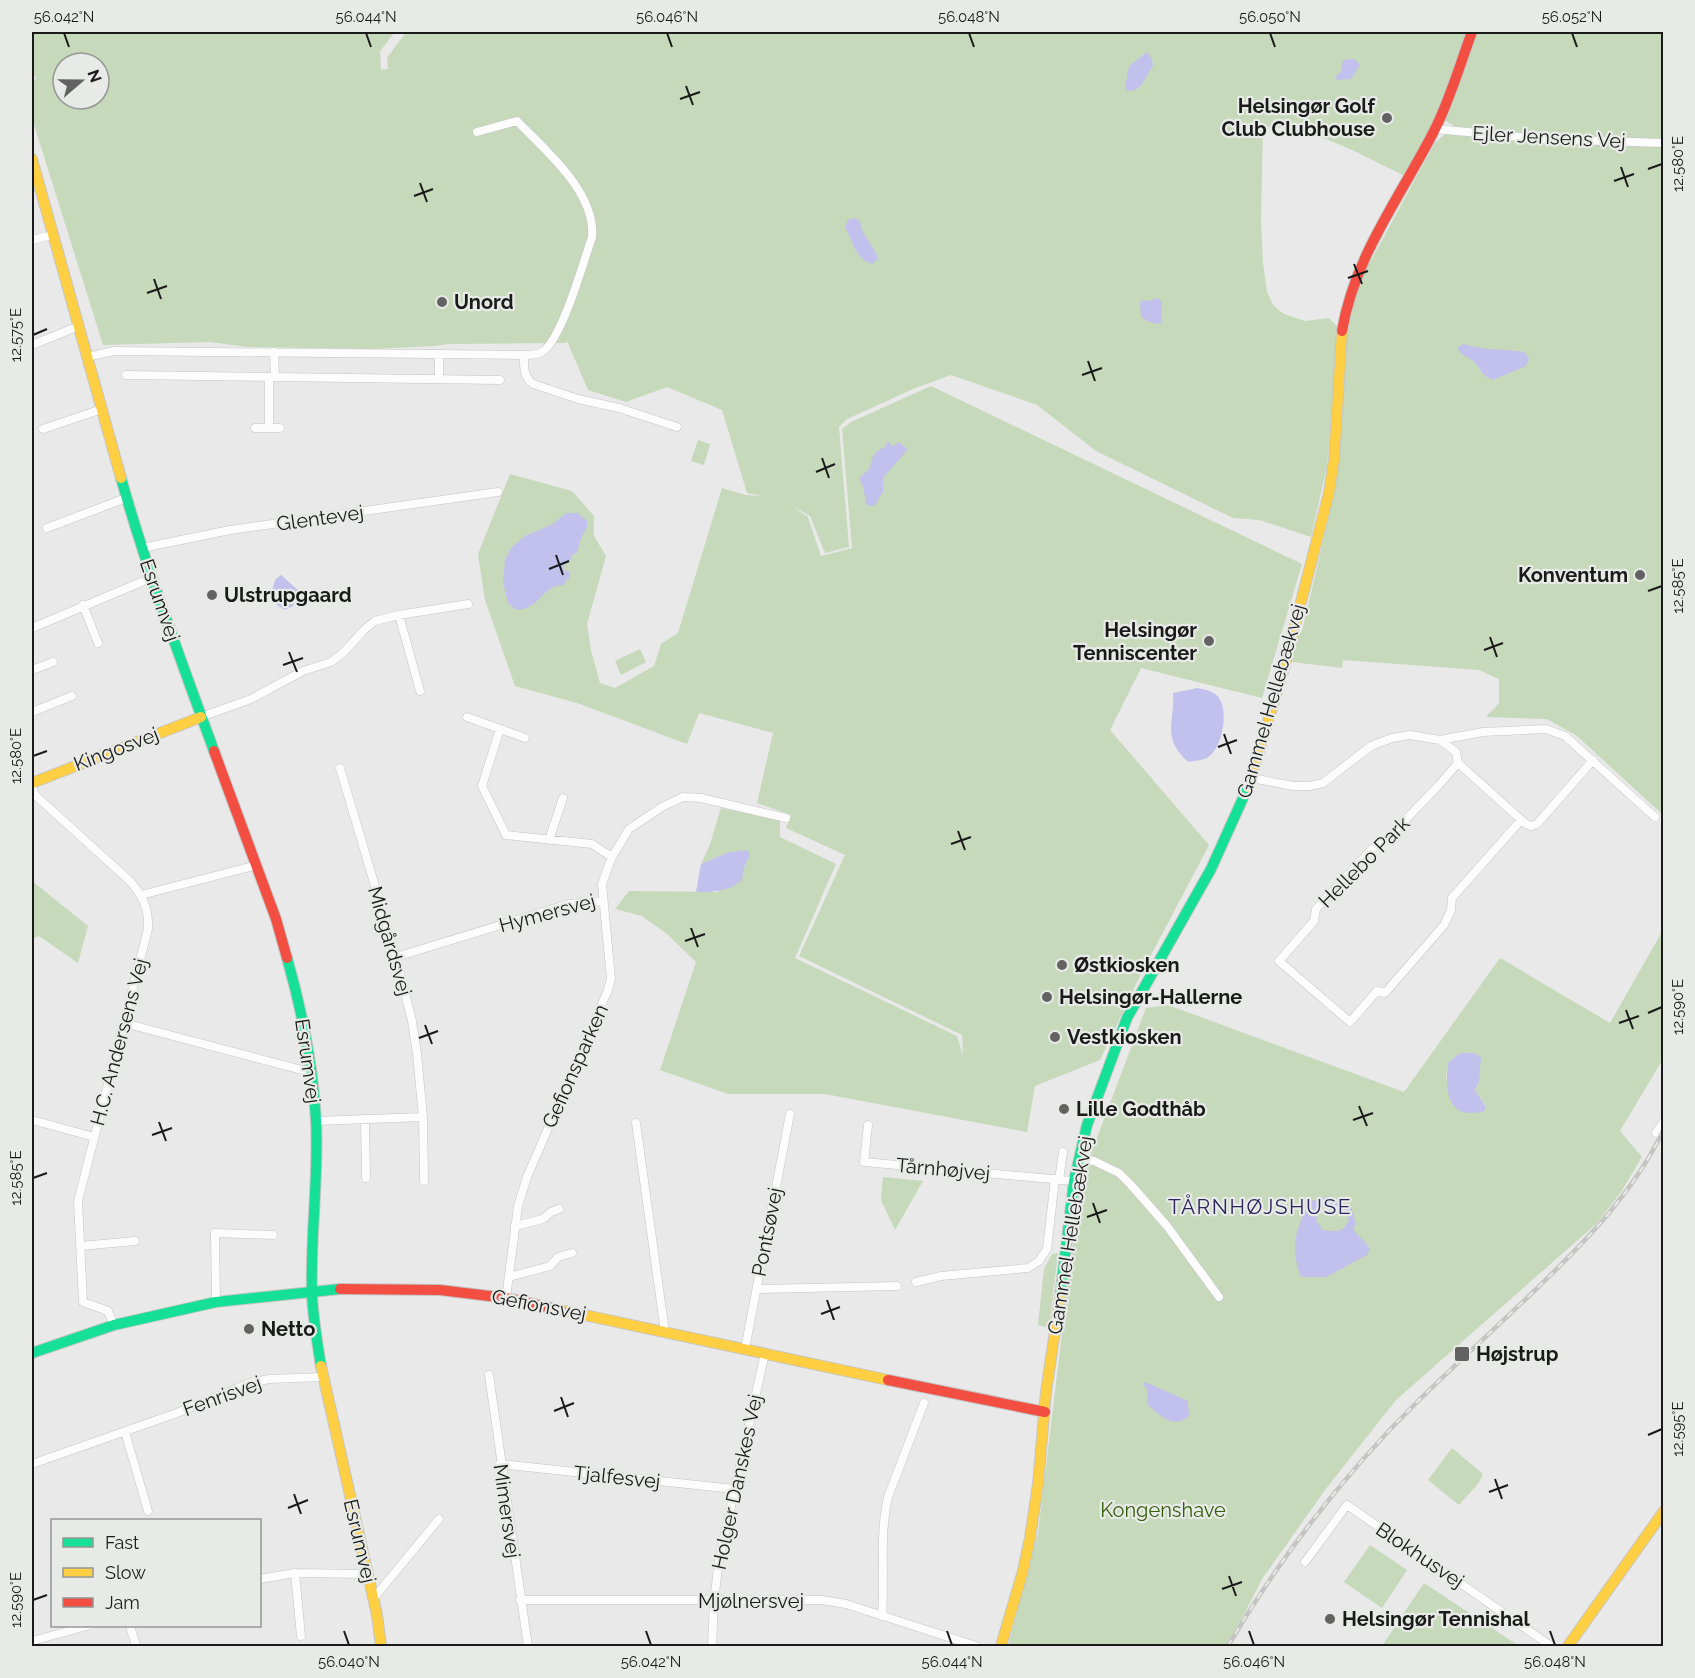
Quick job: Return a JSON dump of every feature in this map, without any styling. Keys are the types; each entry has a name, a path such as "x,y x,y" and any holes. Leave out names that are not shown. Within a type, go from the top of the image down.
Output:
{"main road":[{"name":"Gammel Hellebækvej","path":"1001,1647 1030,1538 1074,1181 1087,1125 1127,1018 1211,869 1252,778 1287,657 1329,493 1342,329 1351,292 1363,258 1435,129 1472,32"},
{"name":"Esrumvej","path":"32,159 126,498 151,578 257,865 294,977 311,1070 316,1121 312,1292 315,1333 374,1599 381,1647"},
{"name":"Kingosvej","path":"32,783 201,717"},
{"name":"Gefionsvej","path":"32,1353 114,1325 216,1302 339,1289 440,1290 506,1298 1045,1412"},
{"path":"1569,1647 1664,1511"}],"street":[{"path":"87,357 114,351 524,355 543,352 564,316 592,237 592,227 580,192 569,174 517,121 477,132"},
{"name":"Ejler Jensens Vej","path":"1435,129 1542,139 1664,143"},
{"path":"32,240 52,235"},
{"path":"32,345 79,326"},
{"path":"269,428 274,352"},
{"path":"439,354 439,379"},
{"path":"524,355 525,374 533,384 569,396 620,408 677,427"},
{"path":"126,375 500,380"},
{"path":"44,429 102,408"},
{"path":"255,428 280,428"},
{"name":"Glentevej","path":"142,548 230,531 498,492"},
{"path":"46,528 126,498"},
{"path":"32,628 82,605 151,578"},
{"path":"201,717 251,699 303,671 331,662 375,621 468,604"},
{"path":"82,605 98,643"},
{"path":"399,615 420,691"},
{"path":"32,670 53,662"},
{"path":"32,712 72,696"},
{"path":"467,717 525,738"},
{"path":"500,729 482,786 507,835 592,844 612,857"},
{"path":"1252,778 1293,786 1310,786 1323,783 1371,747 1392,738 1410,735 1440,740 1483,732 1546,729 1565,736 1655,817"},
{"path":"1440,740 1456,752 1458,763 1521,820 1531,826 1537,824 1593,760"},
{"name":"Hellebo Park","path":"1458,763 1386,840 1373,848 1316,909 1314,921 1279,961 1350,1022 1377,992 1385,993 1444,925 1451,910 1452,898 1521,820"},
{"name":"Midgårdsvej","path":"340,768 396,957 412,1021 423,1117 424,1181"},
{"name":"H.C. Andersens Vej","path":"32,788 36,796 131,882 148,908 148,928 78,1201 83,1302 108,1311 114,1325"},
{"name":"Hymersvej","path":"396,957 569,904 603,901 602,884 612,857 629,829 662,807 683,797 701,798 786,818"},
{"path":"549,840 563,798"},
{"path":"141,895 257,865"},
{"name":"Gefionsparken","path":"506,1298 518,1206 527,1177 611,979 603,901"},
{"path":"124,1023 302,1070 311,1070"},
{"name":"Pontsøvej","path":"745,1349 790,1114"},
{"path":"316,1121 423,1117"},
{"path":"365,1119 366,1178"},
{"path":"32,1120 94,1137"},
{"path":"1656,1133 1664,1121"},
{"path":"636,1123 664,1332"},
{"name":"Tårnhøjvej","path":"868,1125 864,1162 1074,1181"},
{"path":"916,1282 941,1276 1028,1268 1039,1261 1047,1250 1063,1152"},
{"path":"1079,1158 1094,1161 1119,1173 1167,1226 1219,1297"},
{"path":"515,1226 543,1219 559,1209"},
{"path":"216,1302 215,1233 273,1236"},
{"path":"81,1246 135,1241"},
{"path":"509,1277 550,1266 558,1257 572,1252"},
{"path":"756,1289 897,1286"},
{"name":"Holger Danskes Vej","path":"712,1647 719,1560 765,1353"},
{"name":"Mimersvej","path":"489,1375 528,1647"},
{"name":"Fenrisvej","path":"32,1464 125,1432 250,1383 269,1379 323,1377"},
{"path":"882,1616 882,1529 885,1511 924,1404"},
{"path":"125,1432 148,1511"},
{"name":"Tjalfesvej","path":"500,1464 734,1489"},
{"name":"Blokhusvej","path":"1305,1562 1347,1505 1551,1647"},
{"path":"374,1599 439,1519"},
{"path":"261,1579 295,1573 368,1574"},
{"path":"295,1573 301,1636"},
{"name":"Mjølnersvej","path":"520,1600 822,1600 846,1605 976,1647"},
{"path":"32,1641 83,1627"},
{"path":"130,1627 136,1647"}],"green space":[{"path":"32,32 395,32 380,51 381,70 388,69 387,58 406,32 1663,32 1663,815 1577,736 1547,719 1486,717 1499,703 1499,679 1479,670 1343,660 1342,668 1292,662 1297,635 1302,631 1334,495 1339,457 1346,340 1357,286 1435,143 1454,126 1437,116 1405,176 1336,143 1300,131 1263,127 1261,222 1267,292 1274,306 1284,314 1305,321 1329,318 1338,327 1327,466 1311,537 1259,520 1233,518 1096,451 1037,405 951,375 913,389 847,419 839,427 849,547 825,553 810,516 792,506 808,517 821,556 852,548 842,429 851,422 931,386 1302,564 1262,698 1141,668 1110,730 1209,845 1139,978 1100,1060 1035,1086 1027,1132 825,1094 728,1094 660,1070 696,962 667,934 642,916 615,909 629,891 718,892 744,868 750,855 729,852 701,864 721,808 780,820 780,837 836,864 795,958 957,1036 963,1056 962,1035 799,956 845,855 786,828 792,813 791,815 757,803 773,733 699,713 687,744 577,703 515,686 485,600 478,554 510,474 572,491 594,516 594,536 606,556 587,624 600,683 615,688 654,666 661,644 678,633 722,488 745,495 762,496 747,493 722,410 667,387 626,402 588,390 567,341 566,343 449,344 373,349 248,347 210,342 103,345 32,118 32,80 36,79 32,71"},
{"path":"698,440 710,444 704,465 691,461"},
{"path":"640,649 646,662 621,675 615,661"},
{"path":"32,881 88,926 78,963 39,936 32,939"},
{"name":"Kongenshave","path":"1663,930 1663,1059 1620,1131 1642,1157 1621,1192 1597,1223 1396,1400 1325,1490 1262,1579 1228,1646 1008,1646 1038,1533 1080,1183 1146,1008 1168,1005 1404,1092 1500,958 1610,1023","holes":["1460,1053 1479,1082 1475,1090 1486,1106 1449,1089 1446,1077 1448,1064"]},
{"path":"883,1177 923,1181 895,1230 881,1200"},
{"path":"1058,1253 1049,1328 1038,1325 1044,1269 1052,1254"},
{"path":"1452,1448 1483,1474 1478,1484 1459,1505 1428,1480"},
{"path":"1370,1545 1407,1570 1382,1608 1344,1582"},
{"path":"1424,1583 1519,1646 1382,1646"}],"water":[{"path":"1147,52 1152,59 1153,66 1141,85 1135,90 1128,91 1125,88 1129,66"},
{"path":"1355,59 1360,65 1351,79 1337,80 1335,77 1341,71 1343,61"},
{"path":"855,218 860,221 863,232 878,259 872,264 866,262 858,254 845,227 848,220"},
{"path":"1158,298 1162,303 1161,323 1148,321 1141,317 1140,302"},
{"path":"1463,344 1524,352 1529,358 1526,366 1493,380 1485,376 1472,360 1459,351 1457,348"},
{"path":"888,441 893,447 898,442 908,449 883,478 883,492 875,505 867,506 859,478 870,468 874,455 885,447"},
{"path":"566,513 578,513 587,521 577,553 572,555 570,562 563,565 564,570 570,572 569,578 563,585 550,589 531,606 516,610 508,603 503,583 505,560 511,548 525,536 553,524"},
{"path":"281,575 299,591 293,606 285,610 270,597 275,580"},
{"path":"1197,688 1213,693 1220,700 1223,707 1223,727 1213,753 1207,758 1188,762 1180,753 1172,737 1173,693"},
{"path":"747,850 750,855 742,880 726,889 696,892 701,864 729,852"},
{"path":"1460,1053 1474,1053 1481,1058 1479,1082 1475,1090 1486,1107 1483,1112 1463,1112 1457,1109 1450,1098 1447,1084 1448,1063"},
{"path":"1330,1196 1351,1207 1356,1224 1353,1229 1370,1249 1367,1255 1326,1277 1301,1277 1296,1257 1298,1228 1312,1201","holes":["1323,1206 1341,1211 1349,1220 1347,1224 1335,1231 1323,1230 1316,1220"]},
{"path":"1145,1382 1188,1401 1189,1416 1178,1422 1167,1420 1148,1405 1147,1389 1143,1385"}],"railway":[{"path":"1228,1646 1292,1548 1340,1486 1419,1400 1586,1239 1637,1176 1664,1129"}],"traffic: fast":[{"path":"121,478 153,581 214,751"},
{"path":"1060,1297 1074,1181 1087,1125 1127,1018 1211,869 1248,787"},
{"path":"287,958 306,1038 315,1099 316,1164 312,1294 321,1366"},
{"path":"32,1353 114,1325 216,1302 340,1289"}],"traffic: slow":[{"path":"32,159 121,478"},
{"path":"1248,787 1284,668 1329,493 1334,460 1342,331"},
{"path":"32,783 201,717"},
{"path":"1001,1646 1030,1538 1038,1484 1046,1392 1060,1297"},
{"path":"561,1310 888,1380"},
{"path":"321,1366 377,1615 381,1646"},
{"path":"1568,1646 1664,1511"}],"traffic: jam":[{"path":"1342,331 1357,277 1380,228 1440,119 1472,32"},
{"path":"214,751 276,919 287,958"},
{"path":"340,1289 440,1290 506,1298 561,1310"},
{"path":"888,1380 1045,1412"}],"place":[{"name":"Helsingør Golf Club Clubhouse","path":"1387,118"},
{"name":"Unord","path":"442,302"},
{"name":"Konventum","path":"1640,575"},
{"name":"Ulstrupgaard","path":"212,595"},
{"name":"Helsingør Tenniscenter","path":"1209,641"},
{"name":"Østkiosken","path":"1062,965"},
{"name":"Helsingør-Hallerne","path":"1047,997"},
{"name":"Vestkiosken","path":"1055,1037"},
{"name":"Lille Godthåb","path":"1064,1109"},
{"name":"Netto","path":"249,1329"},
{"name":"Højstrup","path":"1462,1354"},
{"name":"Helsingør Tennishal","path":"1330,1619"}],"district":[{"name":"TÅRNHØJSHUSE","path":"1260,1207"}]}
